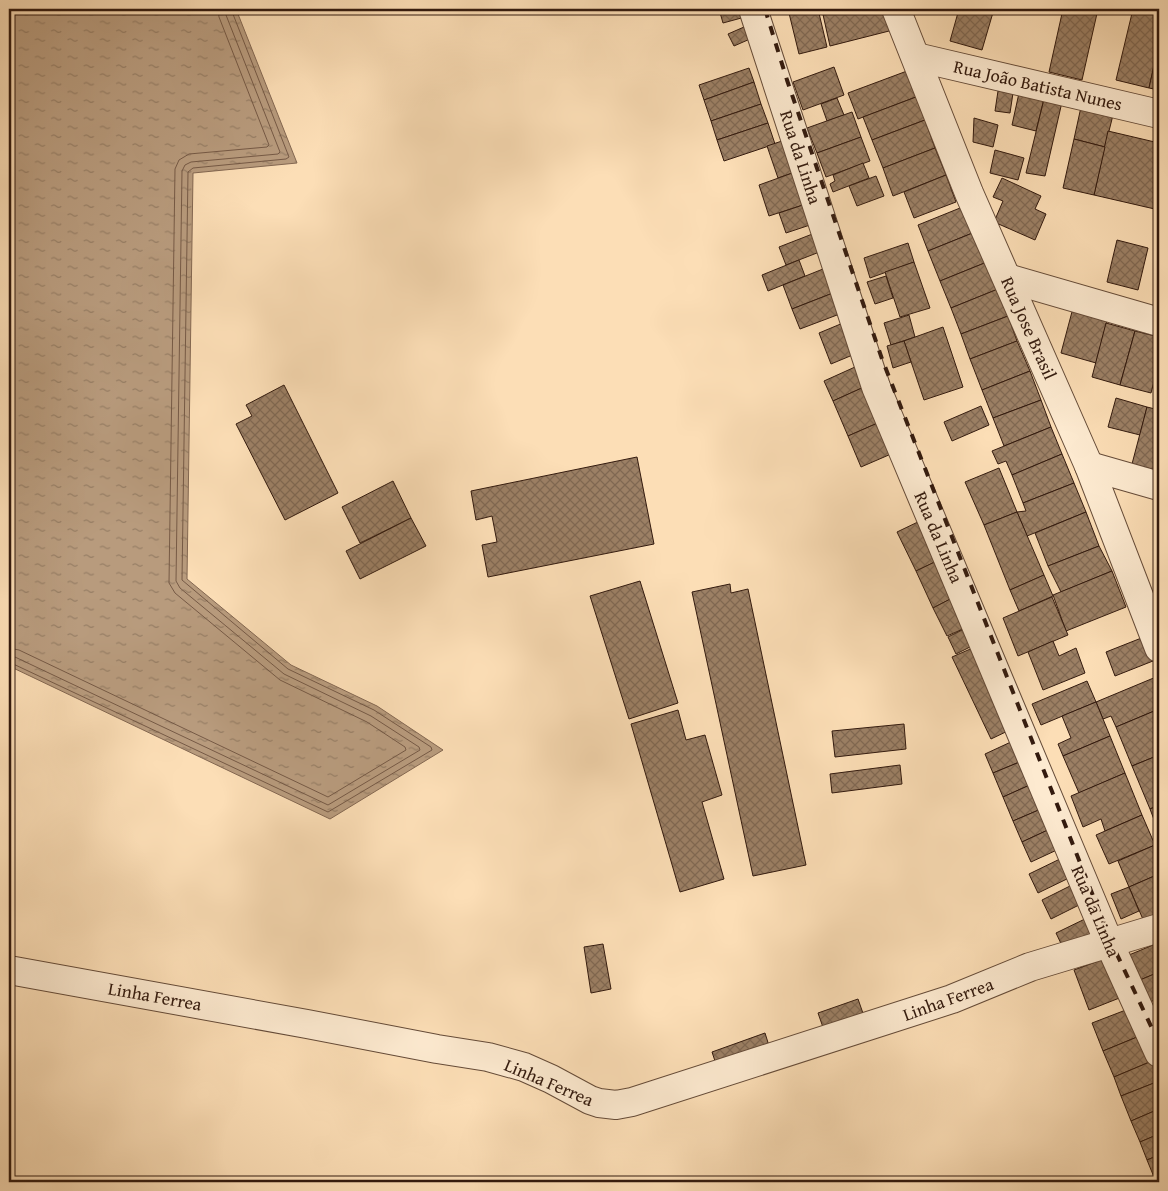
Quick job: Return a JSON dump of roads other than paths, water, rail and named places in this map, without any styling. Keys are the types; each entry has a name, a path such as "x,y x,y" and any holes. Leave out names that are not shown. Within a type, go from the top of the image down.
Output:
{"street":[{"name":"Rua da Linha","path":"753,9 876,387 1110,944 1159,1053"},
{"name":"Rua Jose Brasil","path":"896,9 969,193 1090,466 1159,648"},
{"name":"Rua João Batista Nunes","path":"916,57 1159,114"},
{"path":"1007,278 1159,322"},
{"path":"1090,466 1159,486"},
{"name":"Linha Ferrea","path":"9,970 488,1057 524,1067 551,1078 590,1100 599,1103 616,1104 632,1102 860,1029 952,999 1030,967 1159,928"}],"water":[{"path":"9,9 236,9 297,163 193,173 187,579 291,665 377,706 443,750 330,819 9,666"}],"railway":[{"path":"765,9 787,80 882,359 1112,944 1159,1043"}]}
